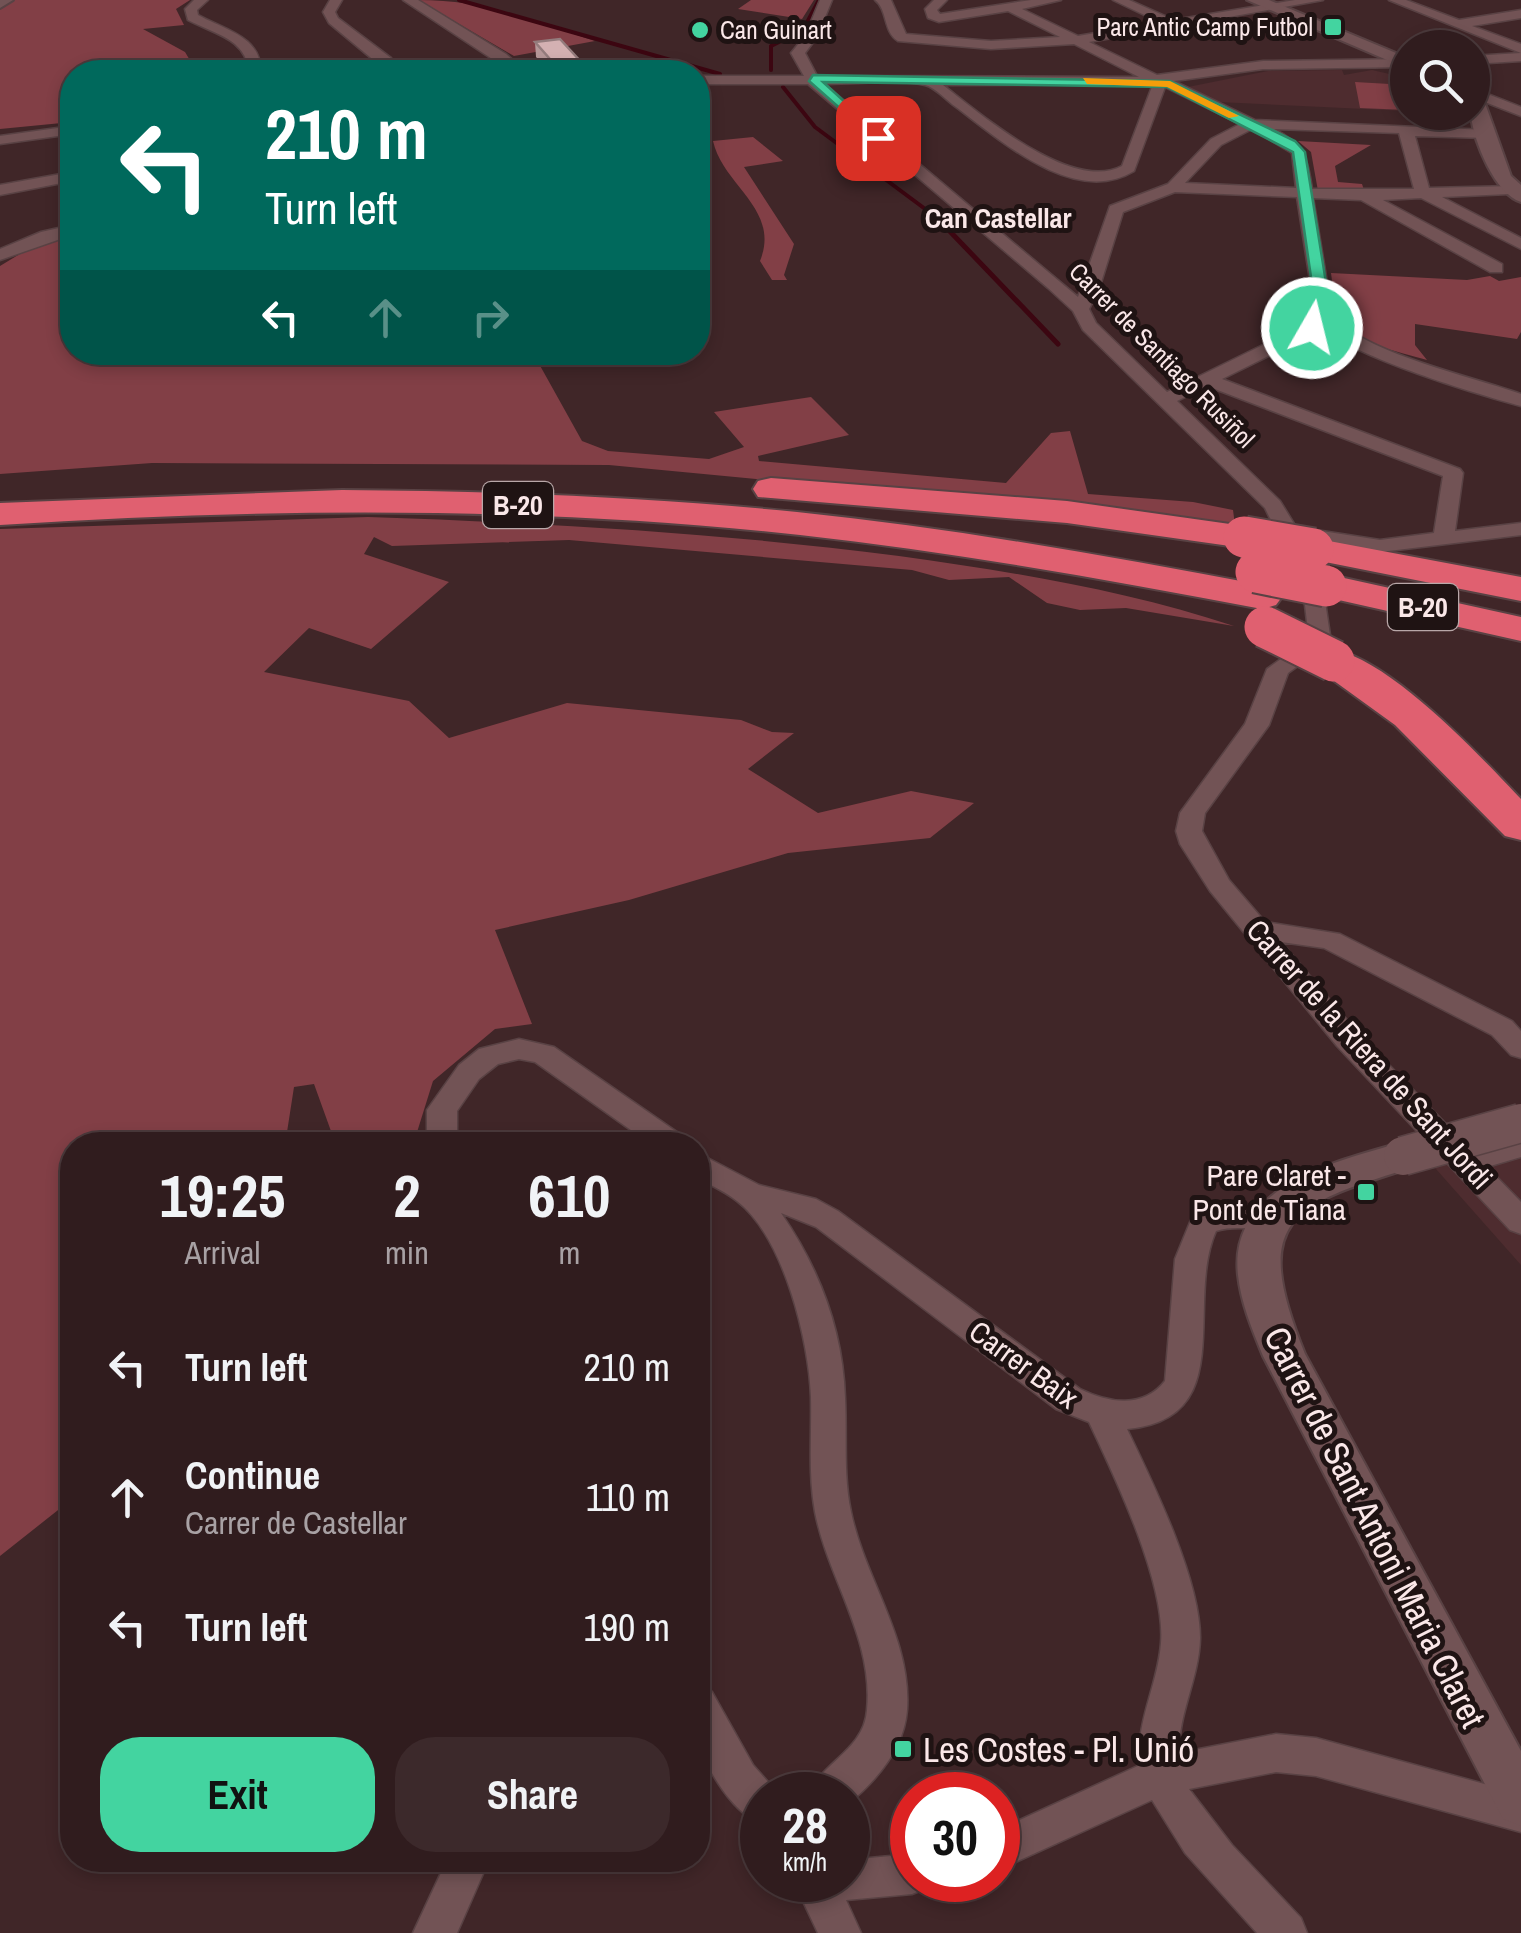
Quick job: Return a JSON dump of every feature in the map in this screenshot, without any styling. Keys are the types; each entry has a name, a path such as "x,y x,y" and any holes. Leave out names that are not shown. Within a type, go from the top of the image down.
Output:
{"highway":[{"name":"B-20","path":"0,489 305,477 622,486 884,511 1060,536 1257,583 1315,570 1521,581"},
{"name":"B-20","path":"0,514 317,502 568,506 754,520 1033,555 1224,611 1257,583 1315,570 1521,629"},
{"name":"B-20","path":"1315,570 1520,651"},
{"name":"B-20","path":"1475,579 1521,589"},
{"path":"1257,583 1334,661 1398,706 1521,826"}],"street":[{"path":"202,0 191,8 192,18 246,45 255,60"},
{"path":"336,0 329,12 333,20 385,60"},
{"path":"409,0 462,36 508,60"},
{"path":"813,78 798,53 811,37 826,0"},
{"path":"881,0 886,2 896,34 909,40 980,45 1078,40 1263,4 1318,0"},
{"path":"940,0 932,9 932,16 939,18 1055,0"},
{"path":"1119,0 1173,24"},
{"path":"1396,0 1521,49"},
{"path":"1504,0 1521,10"},
{"path":"1263,4 1390,57"},
{"path":"1009,7 1296,148 1325,320 1342,335 1380,352 1521,400"},
{"path":"1458,24 1521,10"},
{"path":"1490,59 1521,57"},
{"path":"710,80 1161,82 1263,65 1390,64"},
{"name":"Carrer de Santiago Rusiñol","path":"813,78 1080,309 1089,326 1273,504 1315,570"},
{"path":"928,79 1057,168 1085,177 1122,173 1129,168 1161,82"},
{"path":"1490,99 1521,112"},
{"path":"1080,309 1091,289 1116,209 1173,186 1216,142 1251,124 1390,129"},
{"path":"1488,134 1408,130 1423,193 1521,244"},
{"path":"1487,130 1502,178 1515,192"},
{"path":"0,140 60,132"},
{"path":"0,190 60,181"},
{"path":"1173,186 1364,196 1515,192"},
{"path":"1364,196 1496,268"},
{"path":"0,256 60,233"},
{"path":"1165,400 1325,320"},
{"path":"1207,380 1453,473 1442,539"},
{"path":"1315,570 1380,546 1521,530"},
{"name":"Carrer de Santiago Rusiñol","path":"1278,669 1320,642 1307,570 1315,570"},
{"name":"Carrer de la Riera de Sant Jordi","path":"1278,669 1257,725 1193,814 1189,831 1194,844 1218,886 1348,1038 1521,1222"},
{"path":"1258,930 1330,940 1502,1028 1521,1048"},
{"path":"442,1132 442,1110 459,1082 490,1056 519,1049 544,1054 655,1132"},
{"path":"1267,1218 1280,1205 1330,1180 1521,1123"},
{"path":"1464,1162 1521,1146"},
{"path":"710,1171 750,1194 790,1250 825,1358 833,1511 846,1563 881,1646 888,1687 887,1715 876,1746 856,1772"},
{"name":"Carrer Baix","path":"750,1194 805,1206 842,1229 1068,1399 1103,1415 1153,1410 1176,1394 1181,1385 1190,1269 1194,1245 1204,1223 1228,1215 1267,1218"},
{"name":"Carrer de Sant Antoni Maria Claret","path":"1267,1218 1256,1266 1276,1338 1521,1802"},
{"path":"790,1250 790,1237 799,1230 842,1229"},
{"path":"1103,1415 1167,1574 1182,1634 1177,1673 1163,1712 1159,1744 1162,1775 1173,1801 1192,1827 1286,1933"},
{"path":"710,1727 740,1779"},
{"path":"1020,1842 1162,1775 1276,1753 1316,1757 1521,1813"},
{"path":"434,1933 464,1872"},
{"path":"825,1902 840,1933"}],"shaded area":[{"path":"12,0 190,0 176,9 184,25 143,29 185,52 190,60 60,60 60,123 0,129 0,7"},
{"path":"418,0 489,8 595,41 514,56"},
{"path":"751,0 814,0 802,19 738,9"},
{"path":"1342,70 1344,75 1372,70 1390,74 1390,110 1218,102 1188,87 1268,71"},
{"path":"1355,82 1390,84 1390,109 1360,108"},
{"path":"753,137 783,161 744,167 794,244 784,275 787,280 772,280 760,261 763,227 713,141"},
{"path":"1298,141 1371,145 1335,166 1338,182 1362,184 1365,193 1318,191 1311,152"},
{"path":"60,238 60,365 540,365 582,441 608,451 709,459 744,447 714,412 811,397 849,435 758,456 759,461 1006,483 1051,433 1070,431 1088,494 1193,502 1233,510 1235,525 609,465 152,463 0,474 0,266 33,246"},
{"path":"1331,273 1467,280 1490,276 1499,281 1521,277 1521,332 1517,339 1415,324 1415,345 1427,360 1389,350 1363,339 1342,323"},
{"path":"368,517 634,530 766,541 984,569 1151,602 1234,626 1126,608 1080,610 1047,603 1009,577 949,580 912,570 569,540 392,546 374,537 364,554 449,582 371,649 309,628 264,672 409,701 449,738 567,703 741,720 772,732 794,733 748,769 818,813 911,791 974,803 930,838 788,853 629,900 495,930 532,1024 495,1029 433,1081 417,1132 331,1132 314,1084 294,1087 287,1132 60,1132 60,1508 0,1556 0,529"},
{"path":"1516,1109 1521,1113 1521,1265 1405,1134"}],"building":[{"path":"560,39 579,60 551,60 535,42"}],"waterway":[{"path":"459,0 671,60"},
{"path":"771,70 771,46 803,30 819,0"},
{"path":"710,71 720,74"},
{"path":"783,87 815,127 944,223"},
{"path":"940,221 1058,344"}],"slow traffic":[{"path":"1087,81 1170,84 1233,116"}],"place":[{"name":"Parc Antic Camp Futbol","path":"1333,27"},
{"name":"Can Guinart","path":"700,30"},
{"name":"Pare Claret - Pont de Tiana","path":"1366,1192"},
{"name":"Les Costes - Pl. Unió","path":"903,1749"}],"district":[{"name":"Can Castellar","path":"998,218"}],"route":[{"path":"878,138 813,78 1170,84 1291,144 1299,152 1325,320 1312,328"}]}
